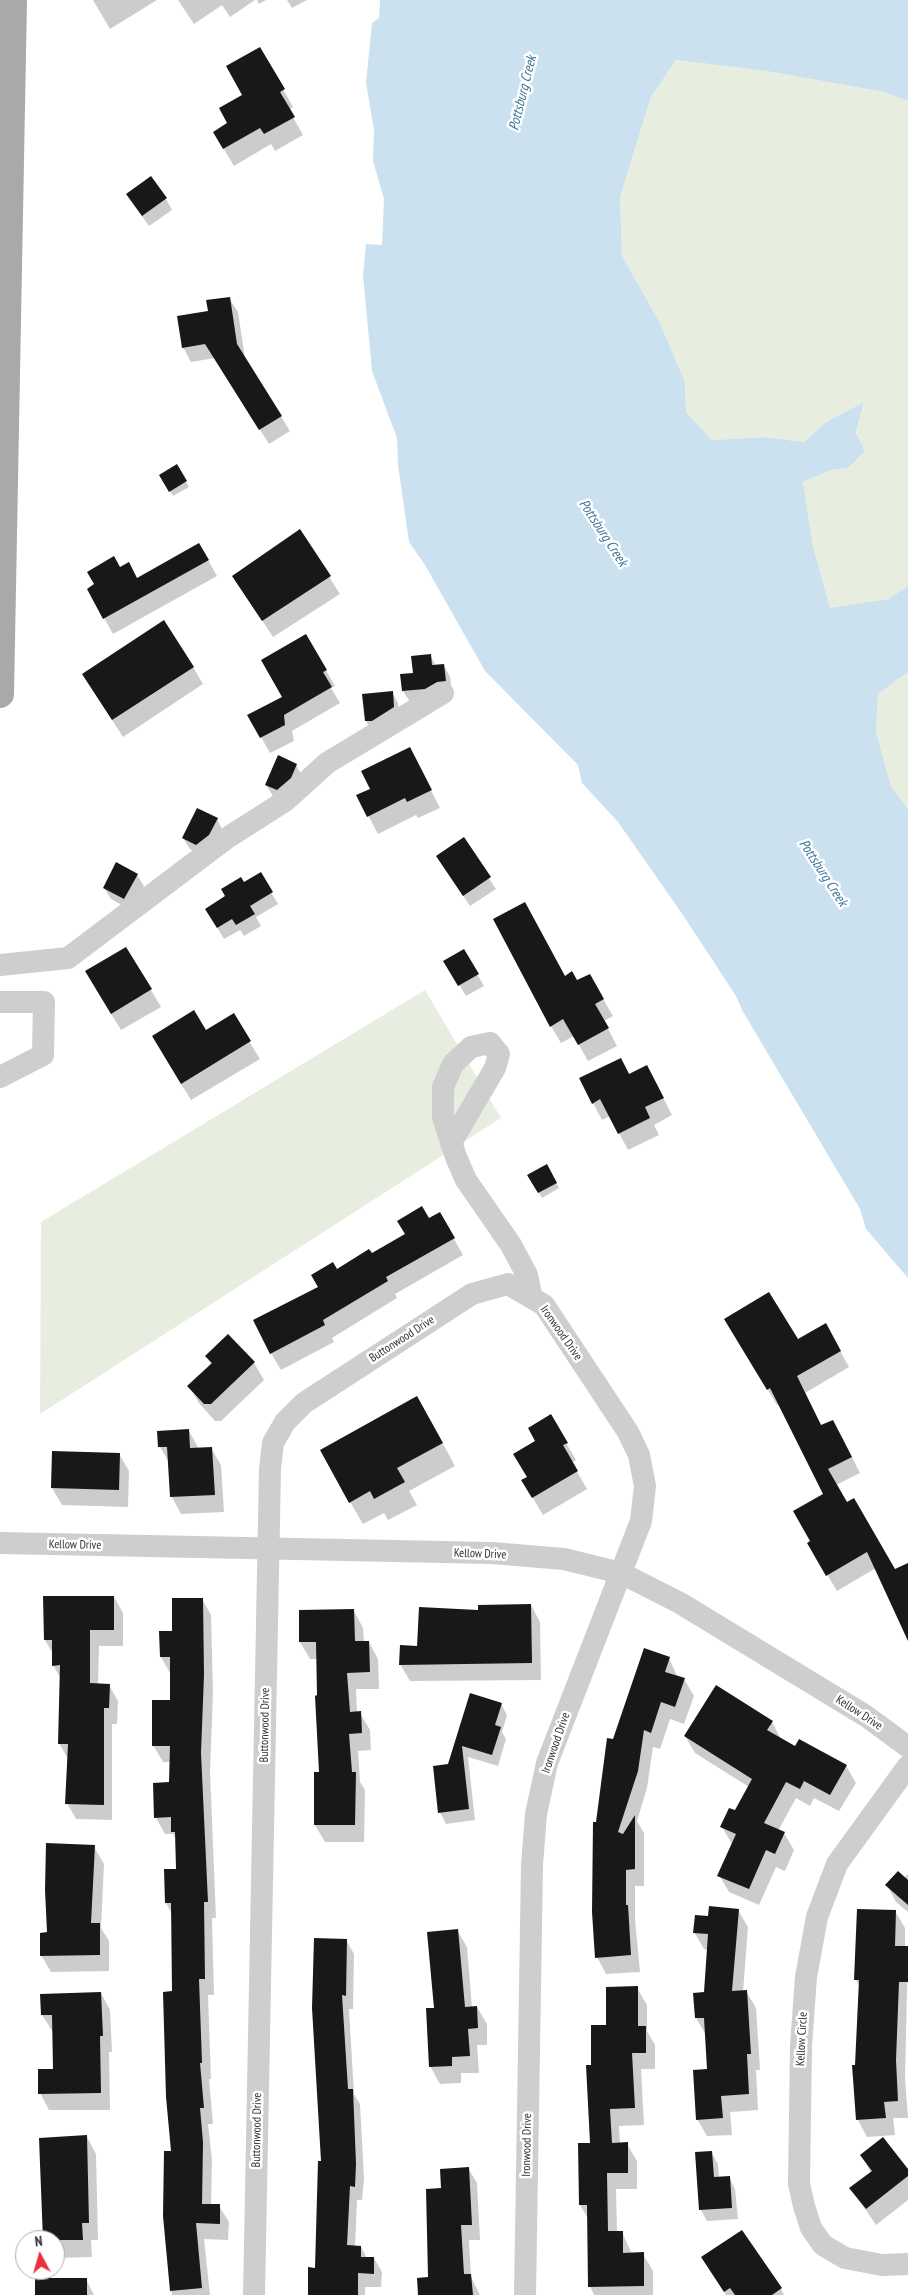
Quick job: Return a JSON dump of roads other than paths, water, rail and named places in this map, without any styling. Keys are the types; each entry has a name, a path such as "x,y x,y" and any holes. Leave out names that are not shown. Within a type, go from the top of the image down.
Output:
{"main road":[{"path":"0,694 13,0"}],"street":[{"path":"0,965 68,958 227,838 285,801 326,763 443,693"},
{"path":"0,1002 44,1002 43,1055 0,1078"},
{"path":"452,1143 466,1180 511,1245 527,1275 532,1298"},
{"name":"Ironwood Drive","path":"508,1284 544,1305 628,1432 639,1454 645,1486 641,1521 547,1762 536,1814 532,1864 525,2295"},
{"name":"Buttonwood Drive","path":"254,2295 270,1469 273,1443 285,1422 304,1403 472,1294 508,1284"},
{"name":"Kellow Drive","path":"0,1543 269,1550 492,1553 564,1559 621,1573 680,1603 866,1716 908,1747"},
{"name":"Kellow Circle","path":"908,1766 837,1864 817,1917 806,1977 802,2036 799,2184 812,2228 823,2245 845,2258 882,2265 908,2264"}],"water":[{"name":"Pottsburg Creek","path":"380,0 908,0 908,101 884,92 766,71 676,60 651,97 620,197 622,256 660,323 685,382 686,412 712,440 763,437 804,442 826,422 864,402 856,433 865,451 848,468 832,470 803,482 813,546 830,608 888,599 908,586 908,672 878,694 876,732 891,786 908,809 908,1278 866,1229 860,1209 742,1010 736,996 683,915 618,822 582,783 578,765 485,671 425,565 409,542 398,465 397,438 372,371 363,275 366,244 382,245 384,199 373,161 374,130 366,83 372,23 379,18"}]}
